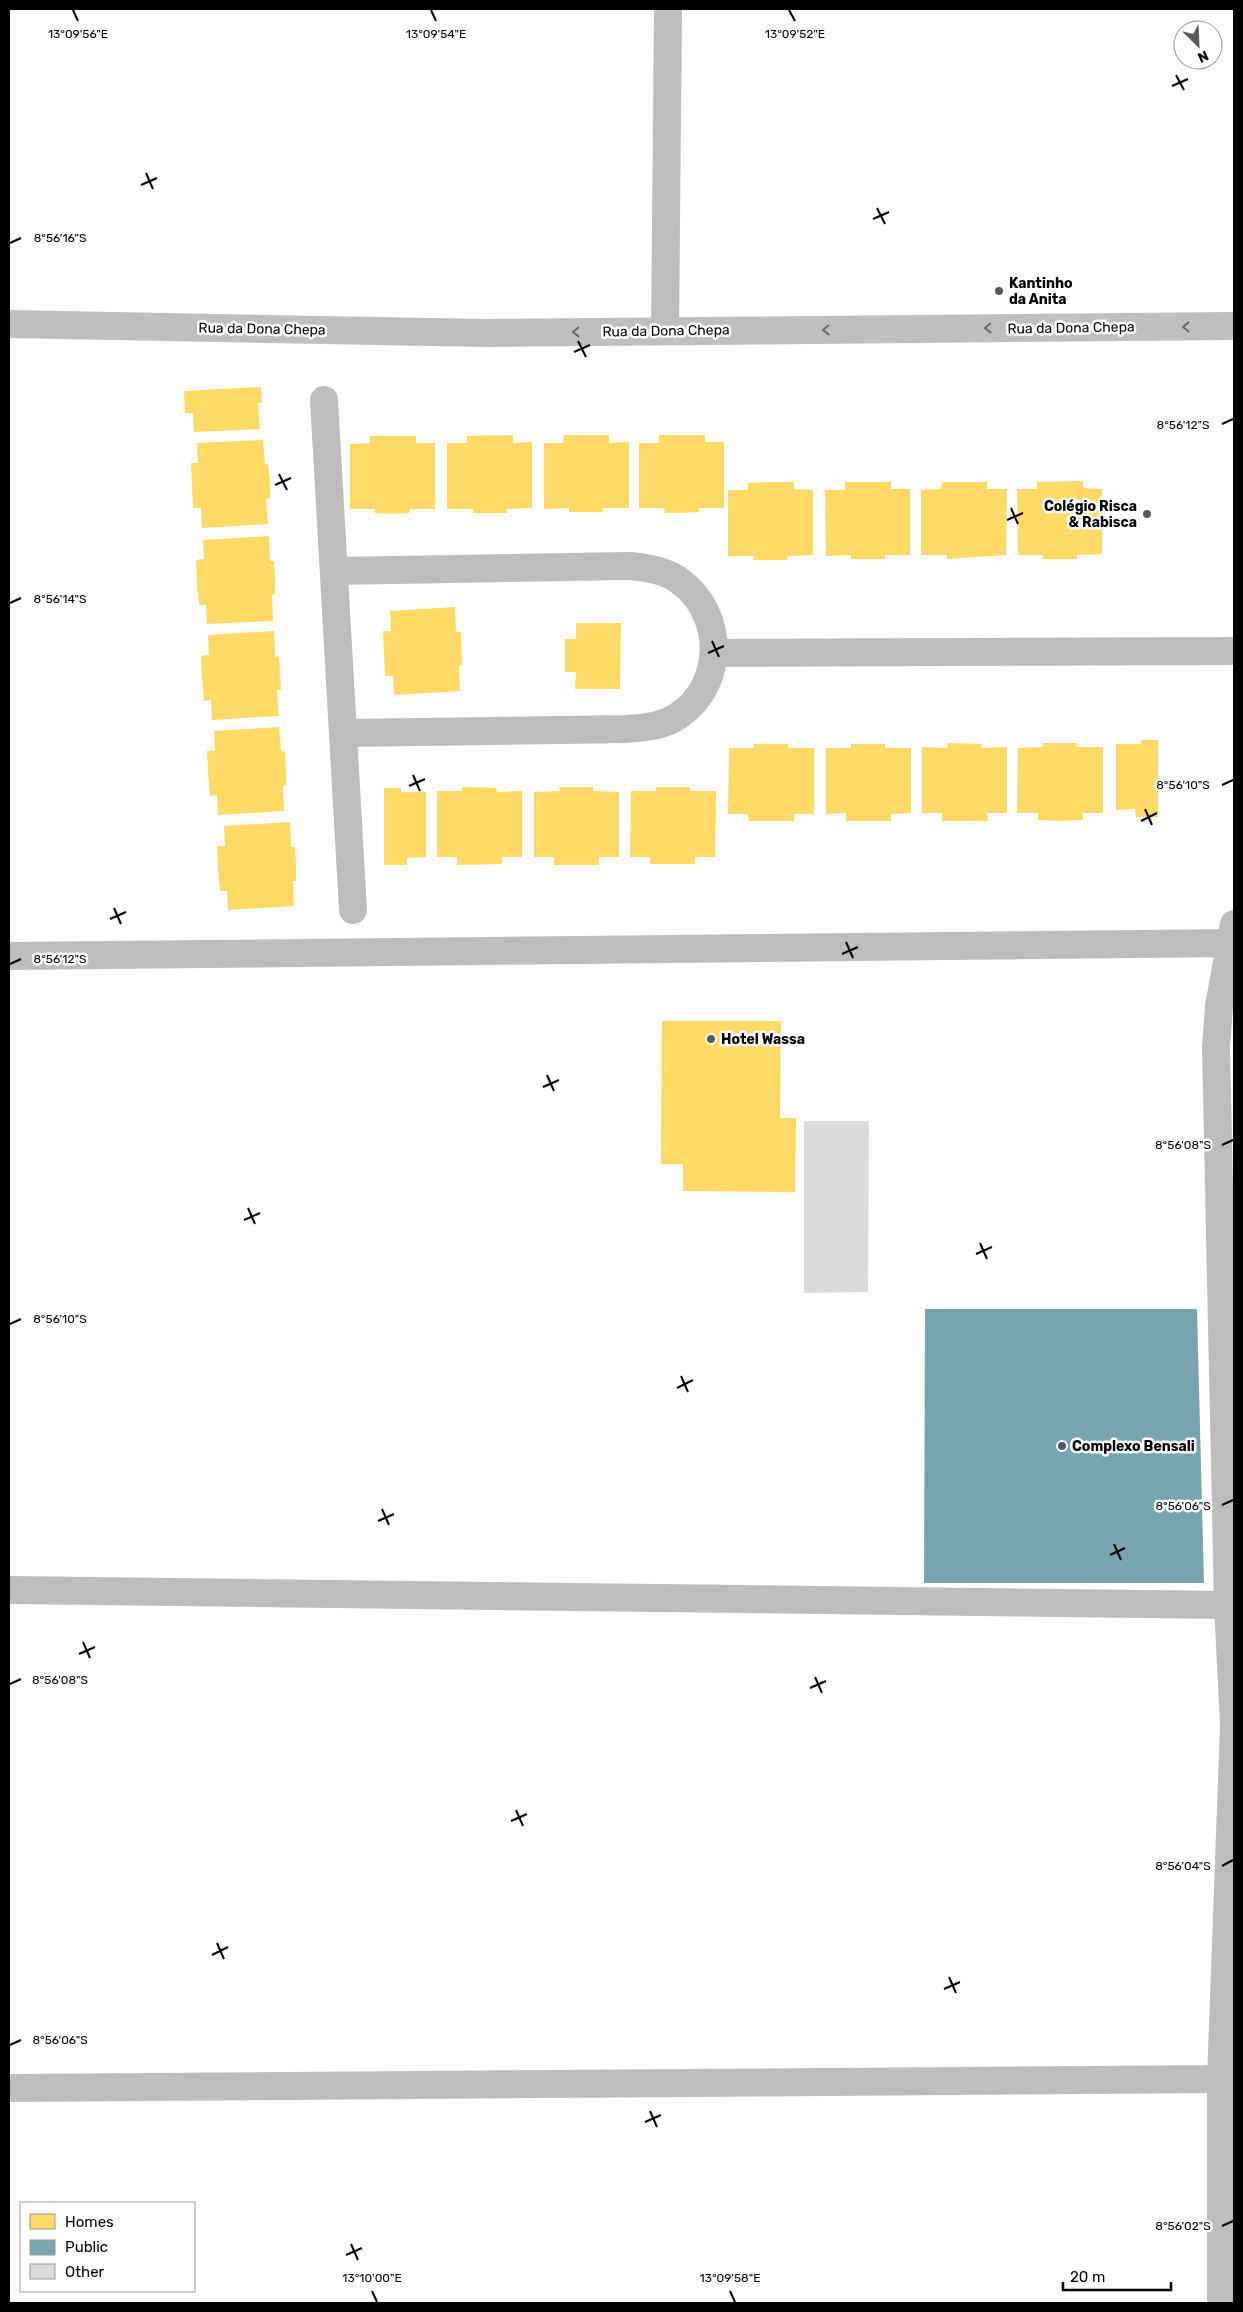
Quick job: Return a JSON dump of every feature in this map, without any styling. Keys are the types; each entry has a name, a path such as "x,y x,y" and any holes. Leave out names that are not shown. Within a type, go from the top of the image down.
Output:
{"main road":[{"name":"Rua da Dona Chepa","path":"9,324 485,333 1234,326"}],"street":[{"path":"665,331 668,9"},
{"path":"324,400 353,910"},
{"path":"334,571 630,566 656,569 680,581 699,600 711,623 714,653 710,675 697,698 677,716 653,727 343,734"},
{"path":"714,653 1234,651"},
{"path":"9,956 1234,936 1219,1006 1216,1047 1228,1605 1234,1725 1221,2080 1222,2303"},
{"path":"9,1590 1228,1605"},
{"path":"9,2088 1221,2080"}],"building: Homes":[{"path":"261,387 262,403 258,403 260,429 194,432 193,413 185,413 184,391"},
{"path":"513,435 513,443 532,442 532,508 507,509 507,513 473,513 473,509 447,509 447,443 467,443 467,436"},
{"path":"564,435 609,435 609,443 629,442 629,508 603,508 603,512 569,512 569,508 544,509 544,443 563,443"},
{"path":"659,435 705,435 705,442 724,442 724,508 699,508 699,512 665,513 664,508 639,508 639,443 659,443"},
{"path":"370,436 416,436 416,443 435,443 435,509 410,509 409,513 393,514 375,513 375,509 350,509 350,444 370,443"},
{"path":"263,440 265,464 268,464 270,481 270,498 266,499 268,524 202,528 201,508 193,508 191,463 198,463 197,443"},
{"path":"1083,481 1083,488 1102,489 1102,554 1077,555 1077,559 1042,559 1043,555 1018,555 1017,489 1037,489 1037,482"},
{"path":"794,482 794,489 813,490 813,555 788,556 787,560 753,560 754,556 728,556 728,490 748,490 748,483"},
{"path":"845,482 891,482 891,489 910,489 910,555 885,555 885,559 851,559 851,555 826,556 825,490 845,490"},
{"path":"942,482 987,482 987,489 1007,489 1006,555 947,559 947,555 921,555 921,490 941,489"},
{"path":"269,536 270,561 274,561 275,578 275,594 272,595 273,621 207,624 206,605 199,605 197,582 196,560 204,559 203,540"},
{"path":"455,607 456,632 461,632 462,665 459,666 460,691 394,695 393,676 385,676 383,631 391,631 390,611"},
{"path":"576,623 621,623 620,689 575,689 576,672 565,672 565,639 576,639"},
{"path":"274,631 275,657 279,656 281,690 277,690 279,716 212,720 211,700 204,701 202,678 201,656 209,655 208,635"},
{"path":"279,727 281,751 285,752 286,785 283,786 284,811 218,815 217,795 210,796 208,773 207,751 215,750 214,731"},
{"path":"1141,740 1158,740 1158,817 1136,817 1135,809 1116,810 1116,744 1141,744"},
{"path":"947,743 982,744 981,748 1007,747 1007,813 987,813 988,821 942,821 942,813 922,813 922,747 948,748"},
{"path":"1043,743 1077,743 1077,747 1103,747 1103,813 1083,813 1083,820 1060,821 1038,820 1038,813 1017,813 1018,748 1043,747"},
{"path":"754,744 788,744 788,748 814,748 814,814 794,814 794,821 749,821 748,814 728,814 729,748 754,748"},
{"path":"851,744 885,744 885,748 911,748 911,813 891,814 891,821 846,821 846,813 826,814 826,748 851,748"},
{"path":"463,787 496,788 497,792 522,791 522,857 502,857 502,864 457,865 457,857 437,857 437,791 462,791"},
{"path":"559,787 593,787 593,791 619,792 619,857 599,857 599,865 554,865 554,857 534,857 534,792 560,791"},
{"path":"656,787 690,787 690,791 716,791 715,857 695,857 695,864 650,864 650,857 630,857 631,791 656,791"},
{"path":"384,788 401,788 401,792 426,792 426,857 407,858 407,865 384,865"},
{"path":"290,822 291,847 295,847 296,864 296,881 293,881 294,906 228,910 227,891 220,891 218,869 217,846 225,846 224,826"},
{"path":"662,1021 781,1021 780,1118 796,1118 795,1192 683,1191 683,1164 661,1164"}],"building: Public":[{"name":"Complexo Bensali","path":"925,1309 1197,1309 1204,1583 924,1583"}],"building: Other":[{"path":"804,1121 869,1121 868,1292 804,1293"}],"place":[{"name":"Kantinho da Anita","path":"999,291"},
{"name":"Colégio Risca & Rabisca","path":"1147,514"},
{"name":"Hotel Wassa","path":"711,1039"},
{"name":"Complexo Bensali","path":"1062,1446"}]}
